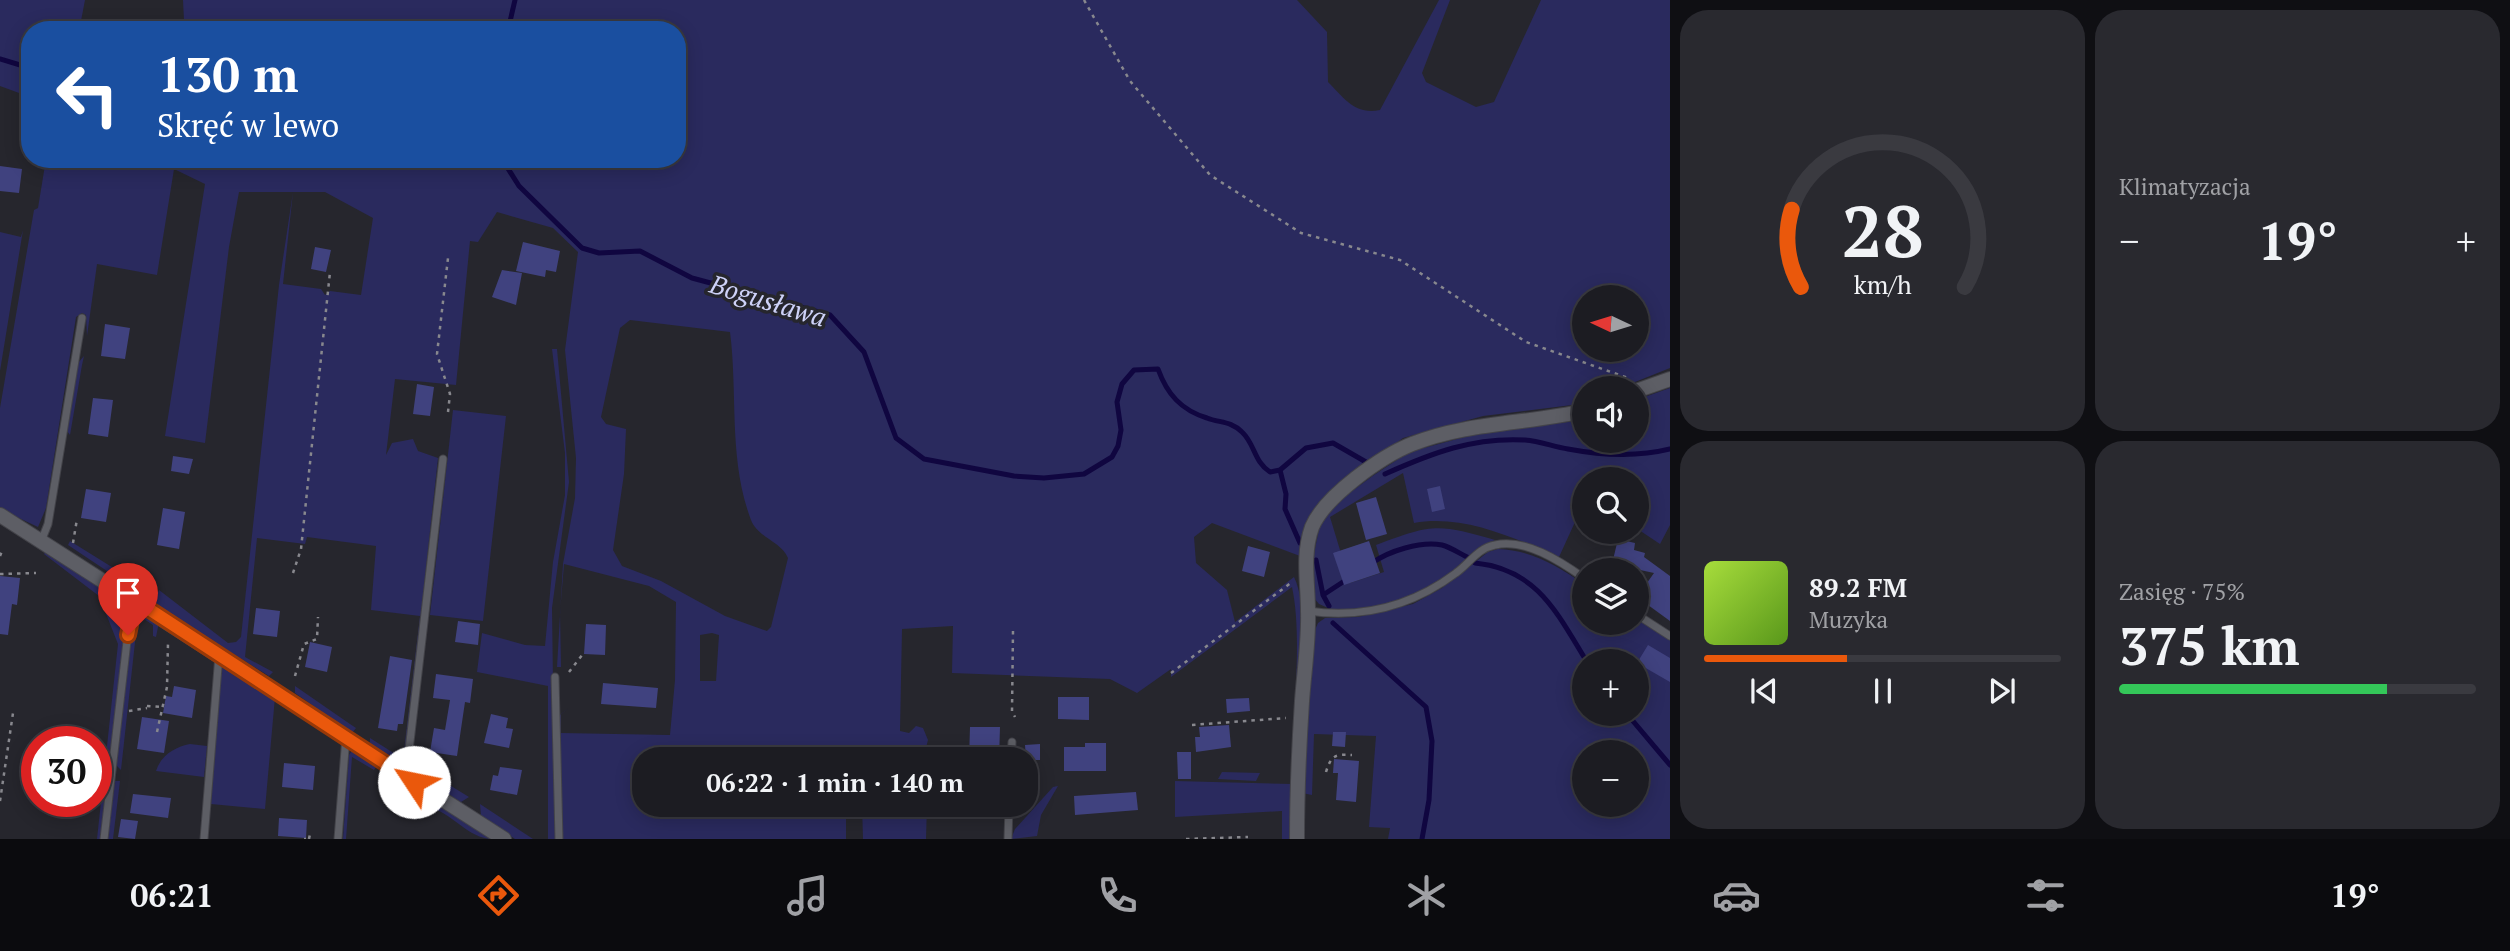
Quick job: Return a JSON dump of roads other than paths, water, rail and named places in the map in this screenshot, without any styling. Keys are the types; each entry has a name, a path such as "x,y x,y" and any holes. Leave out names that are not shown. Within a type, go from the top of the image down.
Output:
{"street":[{"path":"1649,387 1670,379"},
{"path":"1297,839 1299,749 1308,611 1305,570 1311,530 1318,517 1328,503 1378,463 1411,444 1482,424 1572,413"},
{"path":"0,515 504,839"}],"lane":[{"path":"41,539 48,524 82,318"},
{"path":"406,777 443,459"},
{"path":"1308,611 1358,614 1409,601 1449,578 1480,551 1493,545 1523,546 1572,570"},
{"path":"104,839 131,607 135,600"},
{"path":"1649,622 1670,636"},
{"path":"204,839 219,654"},
{"path":"555,677 559,839"},
{"path":"338,839 346,737"},
{"path":"1012,742 1012,747"},
{"path":"1008,839 1009,817"}],"waterway":[{"path":"510,21 515,0"},
{"name":"Bogusława","path":"0,59 21,65"},
{"name":"Bogusława","path":"508,168 519,186 582,248 599,253 640,251 692,278 830,315 864,352 896,438 924,459 1014,476 1044,478 1084,474 1112,457 1118,446 1121,430 1117,402 1122,384 1134,370 1158,369 1166,386 1182,406 1198,415 1234,426 1250,442 1261,463 1270,472 1280,470 1306,448 1333,443 1366,462"},
{"name":"Bogusława","path":"1385,474 1436,453 1488,441 1531,441 1606,454 1670,449"},
{"path":"1280,470 1286,494 1285,509 1300,543"},
{"path":"1372,563 1396,551 1424,544 1442,545 1467,557"},
{"path":"1316,560 1323,595 1329,606"},
{"path":"1475,563 1496,567 1530,584 1555,611 1579,649"},
{"path":"1323,595 1349,578"},
{"path":"1333,623 1426,707 1432,741 1429,800 1422,839"},
{"path":"1637,726 1670,765"}]}
